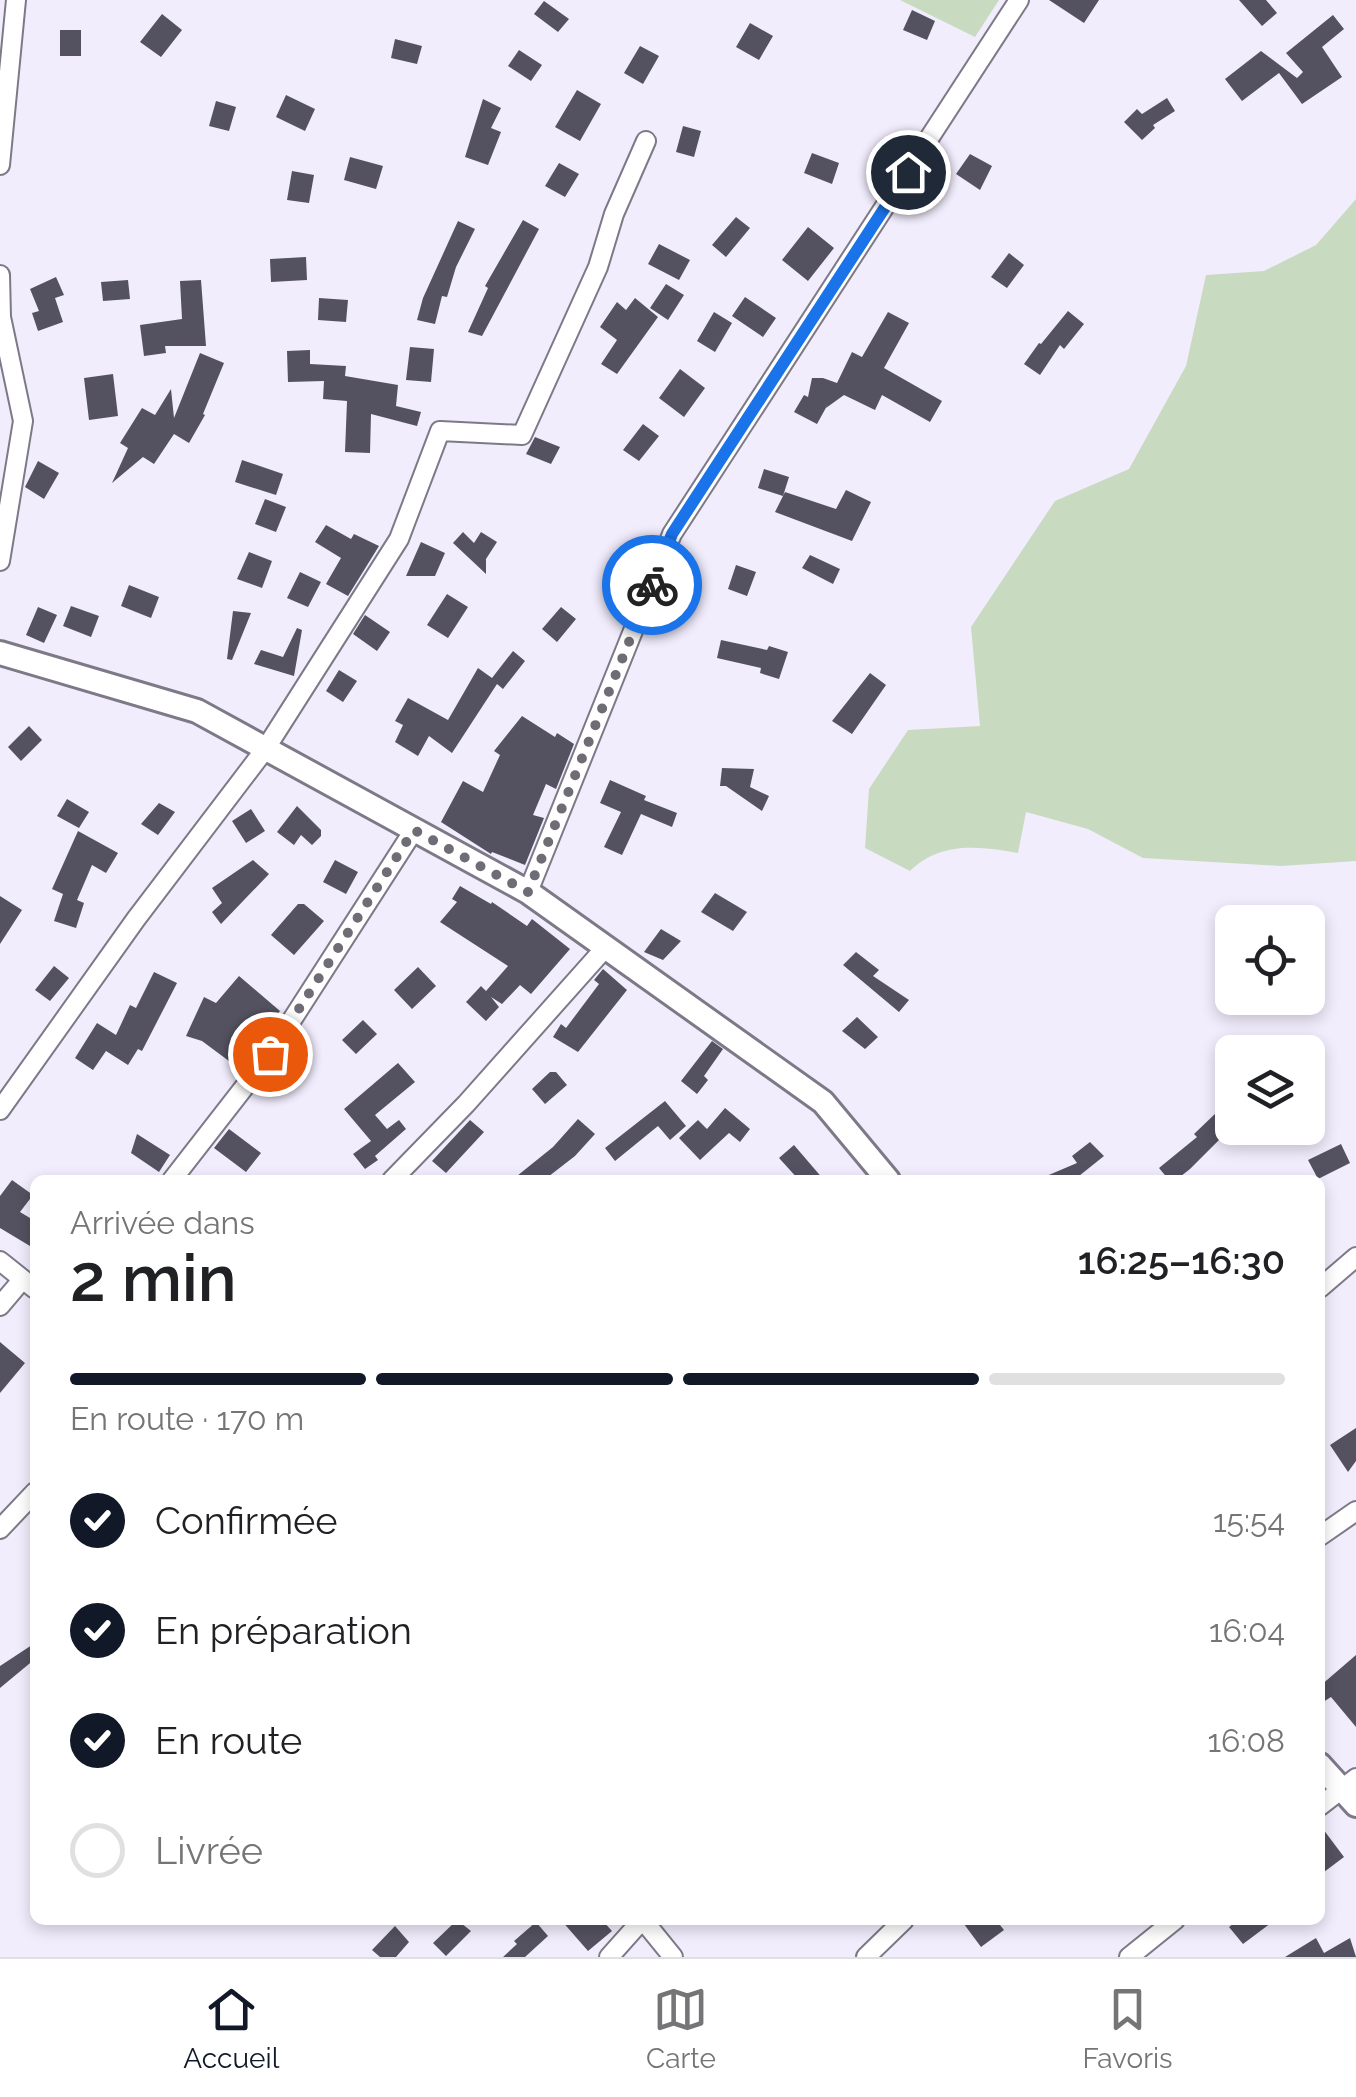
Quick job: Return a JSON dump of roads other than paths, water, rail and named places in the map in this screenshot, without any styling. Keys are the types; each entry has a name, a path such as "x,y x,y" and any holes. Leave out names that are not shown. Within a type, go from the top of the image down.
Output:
{"street":[{"path":"0,165 16,0"},
{"path":"528,892 672,534 1019,0"},
{"path":"0,1110 136,919 266,748 399,539 440,431 522,436 598,267 614,214 646,141"},
{"path":"0,275 1,317 23,421 0,562"},
{"path":"0,653 197,711 528,892 823,1102 884,1175"},
{"path":"176,1175 270,1054 414,830"},
{"path":"397,1175 605,948"},
{"path":"1325,1284 1356,1256"},
{"path":"0,1261 29,1284 0,1306"},
{"path":"0,1529 30,1497"},
{"path":"1325,1533 1356,1511"},
{"path":"1325,1769 1352,1791 1325,1804"},
{"path":"609,1957 638,1925"},
{"path":"647,1925 673,1957"},
{"path":"866,1957 899,1925"},
{"path":"1129,1957 1170,1925"}]}
